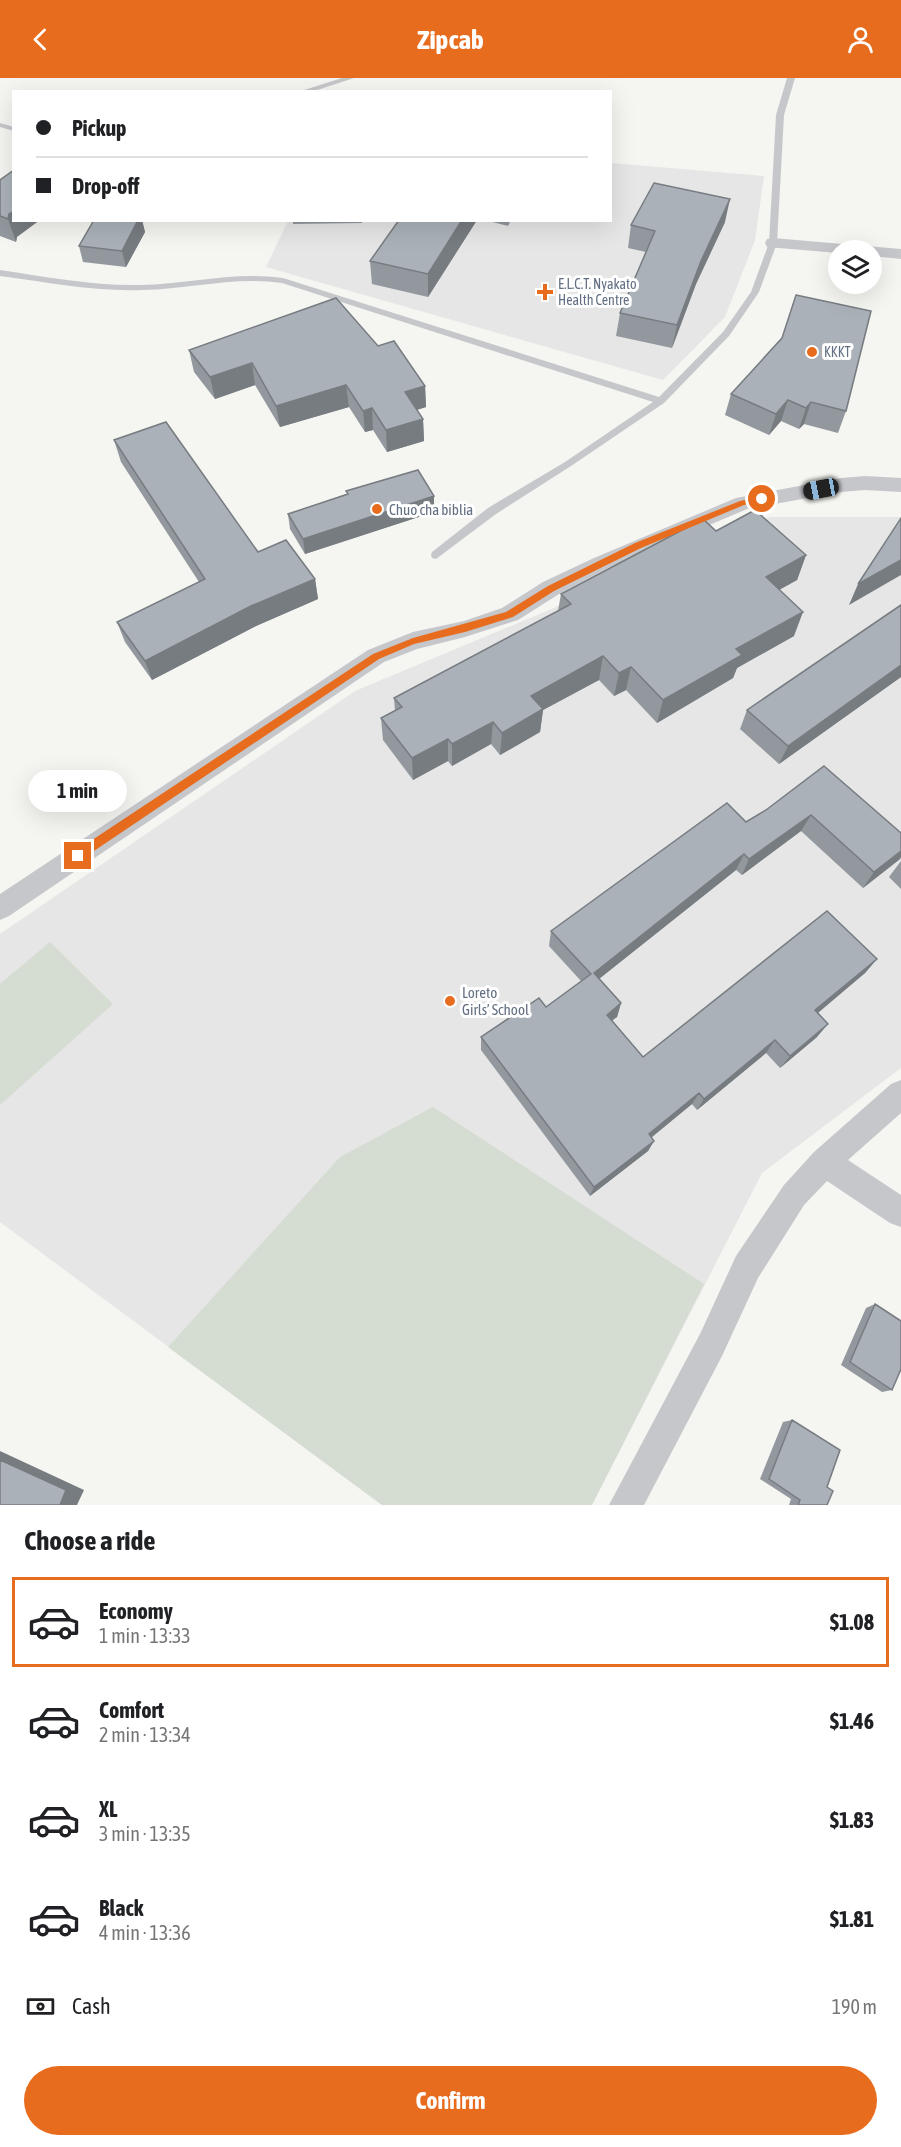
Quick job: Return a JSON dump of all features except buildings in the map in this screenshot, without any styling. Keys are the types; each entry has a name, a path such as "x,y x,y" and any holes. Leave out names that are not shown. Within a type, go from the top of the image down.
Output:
{"street":[{"path":"773,243 828,247"},
{"path":"882,252 901,254"},
{"path":"0,908 376,656 413,641 465,629 510,614 551,588 601,563 743,503 841,485 865,483 901,485"},
{"path":"626,1505 711,1345 747,1267 794,1195 824,1162 901,1094"},
{"path":"824,1162 901,1212"}],"lane":[{"path":"308,90 350,78"},
{"path":"436,555 492,511 568,464 661,401 726,334 755,292 773,243 780,115 791,78"},
{"path":"0,273 139,288 178,286 261,276 294,284 661,401"}],"shaded area":[{"name":"E.L.C.T. Nyakato Health Centre","path":"612,163 764,176 755,240 725,317 663,380 266,267 288,222 612,222"},
{"name":"Loreto Girls’ School","path":"770,517 901,517 901,1068 762,1173 592,1505 382,1505 0,1222 0,934 355,691 554,608 696,537"},
{"path":"50,942 113,1004 0,1105 0,984"},
{"path":"433,1107 704,1284 592,1505 382,1505 168,1347 340,1157"}],"place":[{"name":"E.L.C.T. Nyakato Health Centre","path":"545,292"},
{"name":"KKKT","path":"812,352"},
{"name":"Chuo cha biblia","path":"377,509"},
{"name":"Loreto Girls’ School","path":"450,1001"}],"route":[{"path":"78,856 376,656 413,641 465,629 510,614 551,588 638,546 743,503 762,499"}]}
